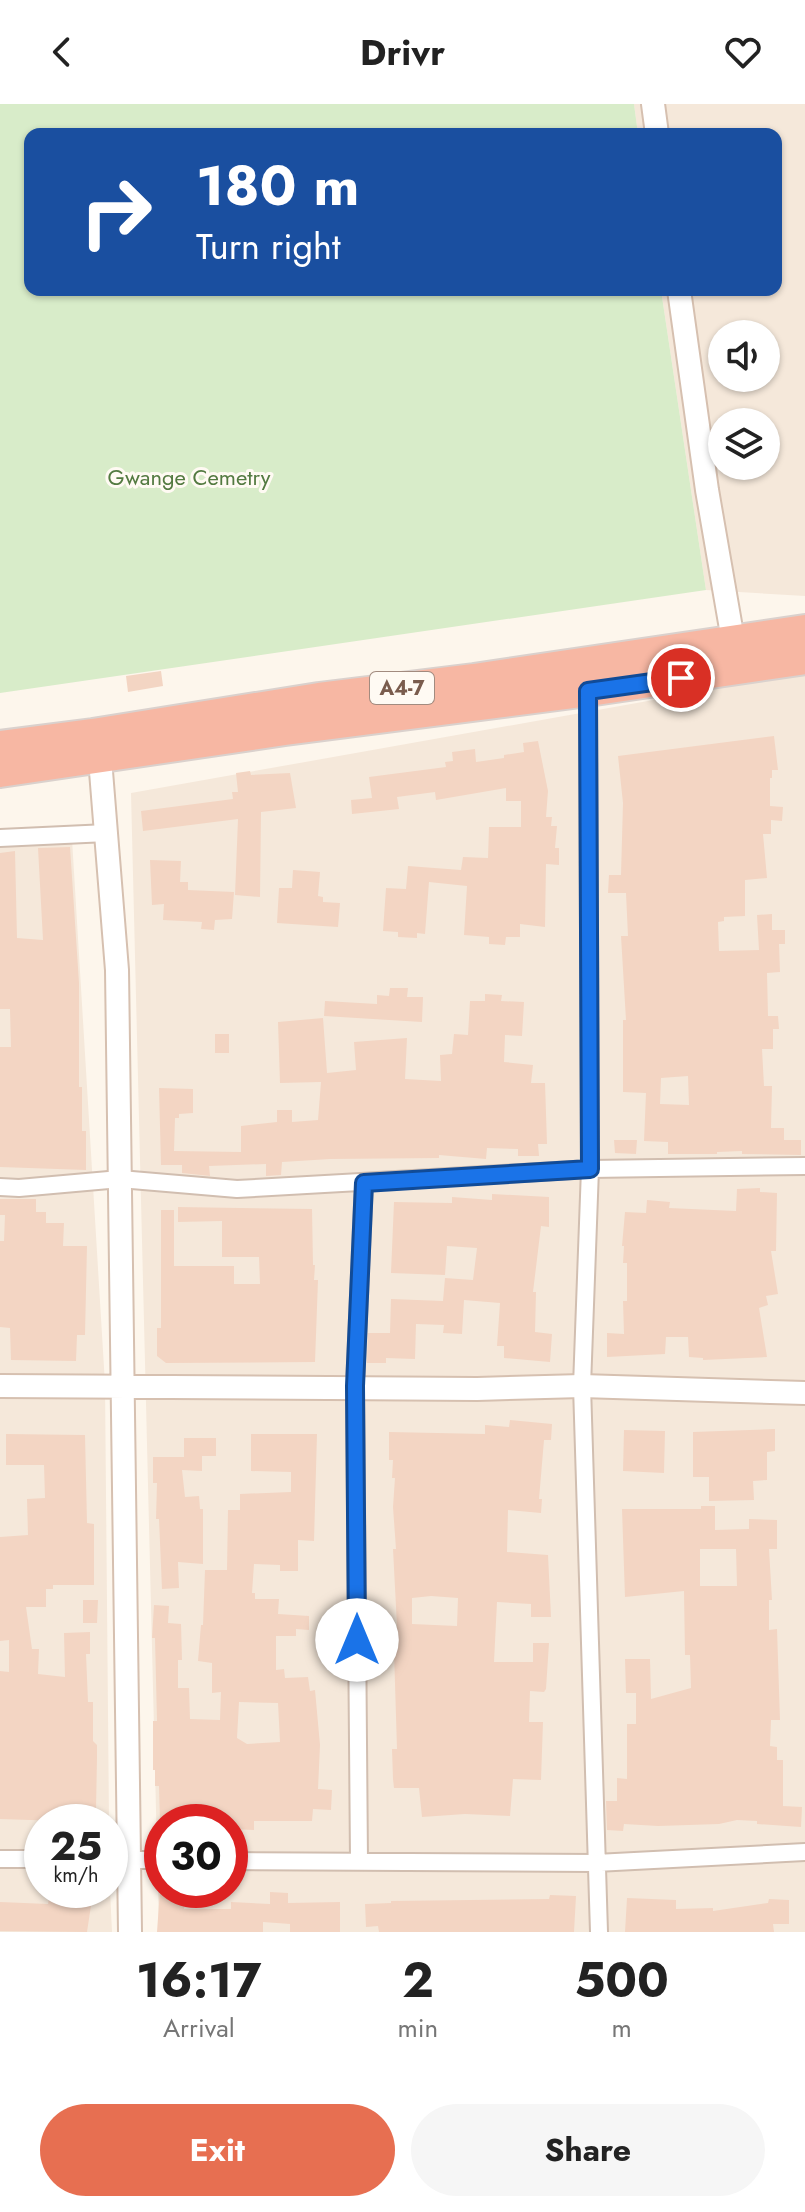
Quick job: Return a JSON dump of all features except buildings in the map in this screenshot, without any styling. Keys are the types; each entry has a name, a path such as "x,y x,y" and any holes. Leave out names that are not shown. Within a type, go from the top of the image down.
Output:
{"highway":[{"name":"A4-7","path":"0,772 97,746 319,698 474,679 805,630"},
{"name":"A4-7","path":"0,746 97,746 285,730 805,659"}],"main road":[{"path":"653,104 656,128"},
{"path":"680,296 707,490 733,640"},
{"path":"97,746 117,970 122,1388 120,1804"},
{"path":"0,1386 477,1389 582,1386 805,1393"},
{"path":"127,1908 130,1932"}],"street":[{"path":"588,691 590,1169 582,1386 599,1932"},
{"path":"0,838 107,833"},
{"path":"0,1187 120,1179 237,1189 590,1169 805,1166"},
{"path":"359,1861 355,1386 364,1183"},
{"path":"248,1861 596,1863 805,1852"},
{"path":"0,1859 24,1859"}],"shaded area":[{"path":"634,104 805,104 805,596 706,590 662,296 782,296 782,128 637,128"},
{"path":"805,673 805,1932 159,1932 158,1908 248,1908 248,1804 156,1804 131,793"},
{"path":"72,839 105,1384 109,1804 24,1804 24,1908 111,1908 112,1932 0,1932 0,847"}],"green space":[{"name":"Gwange Cemetry","path":"0,104 634,104 637,128 24,128 24,296 662,296 706,590 0,693"}],"route":[{"path":"357,1640 355,1386 364,1183 590,1169 588,691 681,678"}]}
